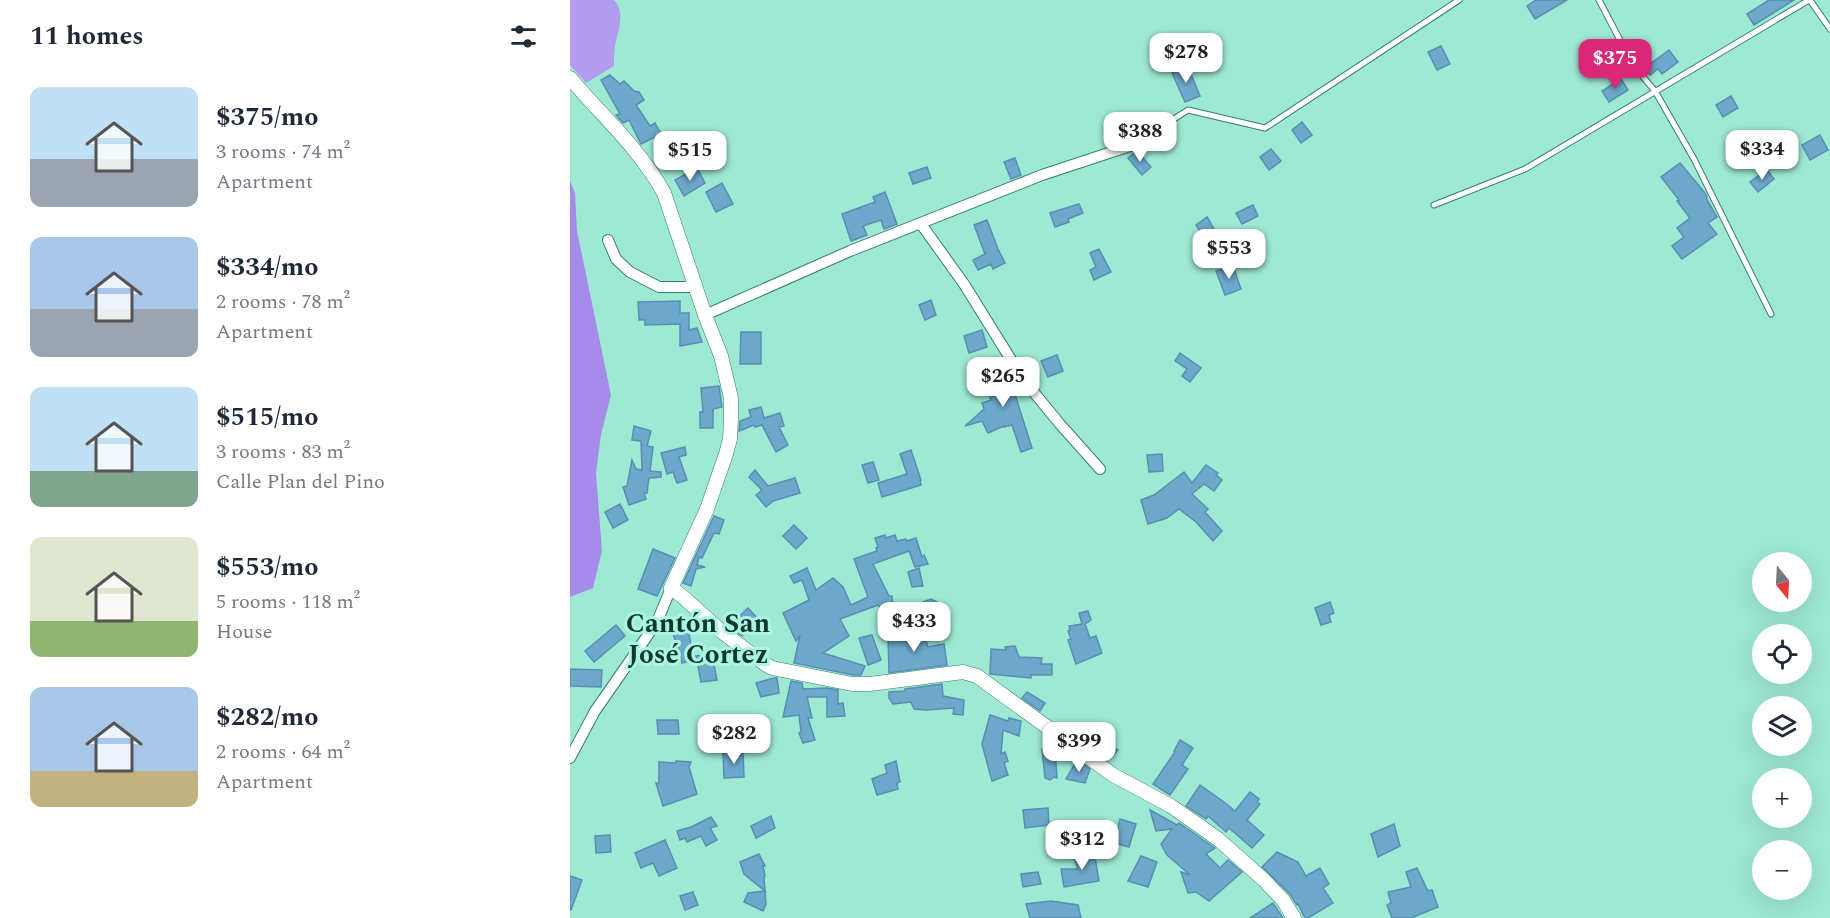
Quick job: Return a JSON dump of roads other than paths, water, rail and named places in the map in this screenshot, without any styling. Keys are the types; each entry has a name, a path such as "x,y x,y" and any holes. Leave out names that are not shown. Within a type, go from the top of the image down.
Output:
{"street":[{"path":"570,78 622,134 662,188 721,356 731,398 730,439 706,509 657,622 595,711 570,758"},
{"path":"705,315 850,251 1042,175 1133,145"},
{"path":"921,224 964,284 1023,379 1100,469"},
{"path":"608,240 616,259 630,272 658,287 696,287"},
{"path":"671,588 722,632 772,668 852,684 870,684 963,672 977,676 1113,775 1171,806 1218,839 1264,880 1283,900 1294,918"}],"lane":[{"path":"1133,145 1188,110 1265,128 1459,0"},
{"path":"1599,0 1633,65 1655,91 1694,159 1771,314"},
{"path":"1434,205 1525,169 1810,0 1830,29"}],"district":[{"name":"Cantón San José Cortez","path":"698,640"}]}
